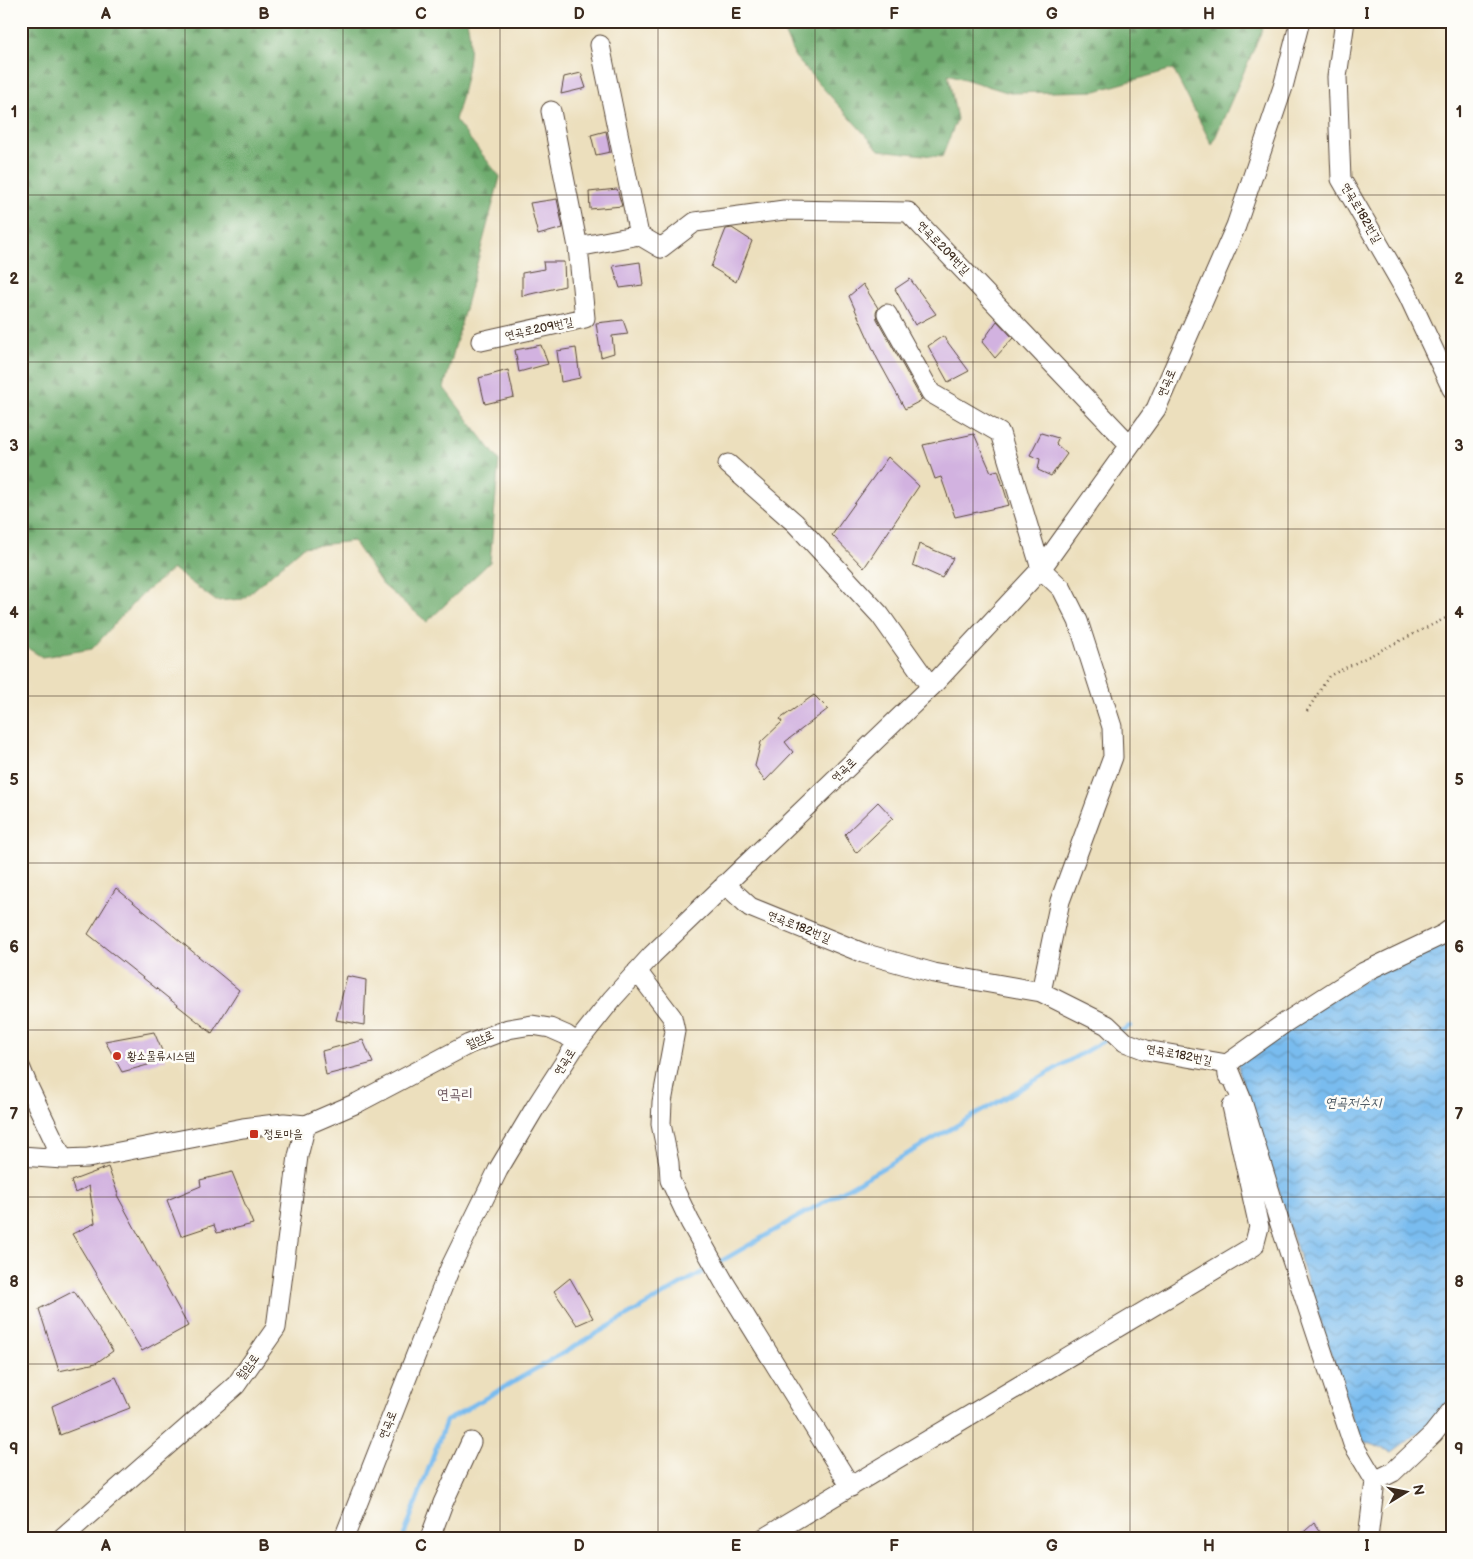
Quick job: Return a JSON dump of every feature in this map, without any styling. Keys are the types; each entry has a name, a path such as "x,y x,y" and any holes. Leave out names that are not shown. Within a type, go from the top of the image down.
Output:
{"street":[{"name":"연곡로","path":"344,1538 457,1252 498,1170 577,1043 612,999 637,972 725,884 931,687 1041,569 1156,409 1236,226 1282,87 1300,21"},
{"name":"연곡로182번길","path":"1345,21 1337,77 1341,178 1408,295 1452,389"},
{"path":"578,247 639,235 600,45"},
{"name":"연곡로209번길","path":"481,341 585,318 578,247 551,111"},
{"name":"연곡로209번길","path":"639,235 661,248 695,222 784,210 908,212 1130,445"},
{"path":"887,314 930,392 1000,433 1041,569 1062,589 1078,621 1112,727 1113,757 1060,901 1041,992"},
{"path":"728,464 795,523 880,615 931,687"},
{"name":"연곡로182번길","path":"725,884 750,907 863,953 934,973 1041,992 1107,1025 1125,1042 1146,1050 1226,1064 1241,1098 1279,1221 1353,1444 1375,1481"},
{"path":"764,1538 1254,1246 1259,1227 1231,1102 1226,1064 1286,1022 1364,972 1444,934 1452,928"},
{"path":"637,972 672,1017 675,1031 662,1102 661,1124 669,1163 670,1180 690,1222 724,1282 851,1487"},
{"name":"월암로","path":"21,1156 64,1159 88,1158 266,1124 306,1125 348,1107 470,1044 508,1029 532,1025 550,1028 577,1043"},
{"path":"21,1069 64,1159"},
{"name":"월암로","path":"62,1538 236,1385 276,1328 298,1156 306,1125"},
{"path":"1368,1538 1375,1481 1393,1472 1433,1434 1452,1410"},
{"path":"430,1538 471,1442"}],"path":[{"path":"1307,711 1329,676 1452,615"}],"green space":[{"path":"21,21 467,21 470,45 469,58 455,120 500,177 444,388 499,460 490,562 427,622 382,584 353,541 303,547 243,599 216,601 173,569 140,596 92,649 42,657 21,644"},
{"path":"779,21 1266,21 1212,145 1173,69 1096,91 1010,93 948,74 957,119 942,157 879,150 795,57"}],"water":[{"name":"연곡저수지","path":"1452,928 1452,1397 1431,1423 1392,1452 1359,1440 1239,1071 1237,1057"}],"building":[{"path":"581,73 586,88 561,94 564,77"},
{"path":"606,131 610,152 596,155 591,135"},
{"path":"617,189 622,206 590,209 589,192"},
{"path":"557,199 563,228 538,235 530,203"},
{"path":"732,228 752,241 736,282 711,267 726,229"},
{"path":"543,262 564,262 565,286 522,296 522,273 544,269"},
{"path":"640,262 643,285 620,288 613,266"},
{"path":"910,279 936,314 915,325 895,289"},
{"path":"863,284 878,308 876,313 877,319 922,400 905,409 877,358 849,296"},
{"path":"623,320 628,334 612,336 614,353 601,357 596,323"},
{"path":"997,321 1013,338 995,358 982,342"},
{"path":"943,336 969,371 948,382 928,346"},
{"path":"541,345 548,364 519,372 515,350"},
{"path":"576,348 580,378 561,382 557,351"},
{"path":"508,370 514,397 485,404 479,378"},
{"path":"1041,433 1058,438 1056,444 1067,454 1051,476 1038,470 1040,459 1030,455"},
{"path":"974,434 991,472 998,470 1009,505 955,517 941,477 935,479 923,445"},
{"path":"888,457 919,486 864,568 832,535"},
{"path":"919,544 953,558 942,578 913,565"},
{"path":"814,695 828,709 785,742 793,752 765,781 755,766 761,742 782,722 780,719"},
{"path":"878,802 893,818 856,853 845,834"},
{"path":"116,888 239,990 212,1033 88,934"},
{"path":"347,976 366,980 364,1025 336,1020"},
{"path":"154,1032 166,1060 122,1072 105,1041"},
{"path":"363,1040 373,1063 326,1075 322,1051"},
{"path":"108,1167 117,1195 188,1326 142,1351 72,1234 95,1223 89,1186 75,1193 71,1181"},
{"path":"232,1172 253,1224 217,1233 214,1225 181,1236 167,1200 201,1186 200,1180"},
{"path":"570,1278 593,1318 577,1325 554,1291"},
{"path":"74,1291 113,1351 96,1363 59,1371 39,1309"},
{"path":"116,1377 130,1408 60,1435 52,1406"},
{"path":"1314,1523 1324,1538 1297,1538"}],"waterway":[{"path":"1121,1031 1130,1026"},
{"path":"718,1263 1112,1036"},
{"path":"403,1538 446,1421 711,1267"}],"place":[{"name":"황소물류시스템","path":"117,1056"},
{"name":"정토마을","path":"254,1134"}],"district":[{"name":"연곡리","path":"455,1094"}]}
